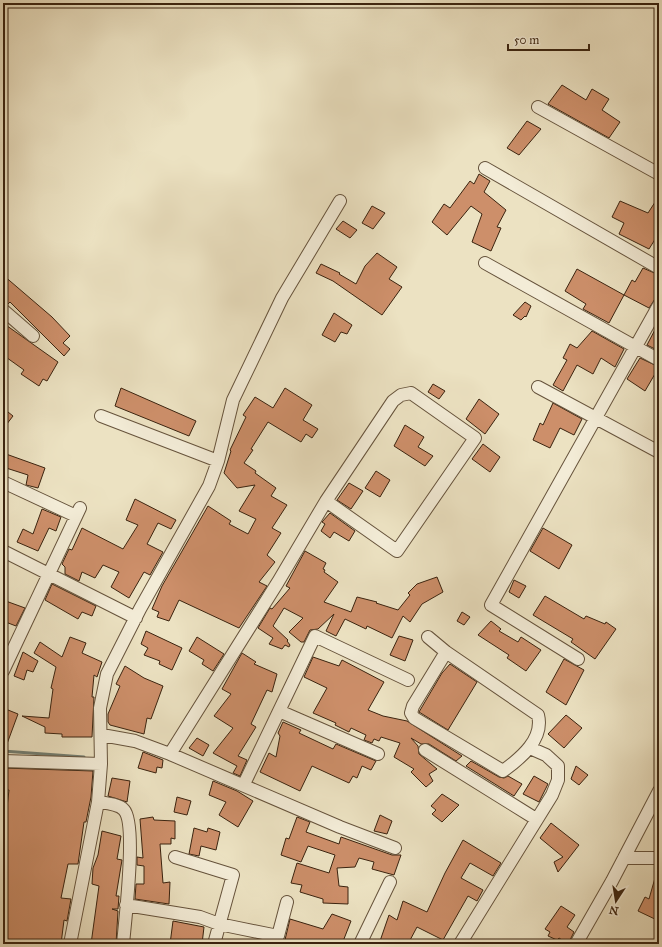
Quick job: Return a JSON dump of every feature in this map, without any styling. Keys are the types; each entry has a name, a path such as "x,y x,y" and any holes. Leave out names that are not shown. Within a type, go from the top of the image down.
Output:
{"street":[{"path":"538,107 659,174"},
{"path":"485,168 659,268"},
{"path":"70,944 98,802 102,735 100,708 107,674 136,618 209,486 218,461 233,400 282,298 340,201"},
{"path":"485,263 659,360"},
{"path":"578,658 491,605 634,347 659,305"},
{"path":"3,310 33,336"},
{"path":"538,387 594,419 659,452"},
{"path":"170,754 278,582 326,501 393,401 401,394 411,392 475,438 397,551 326,501"},
{"path":"101,416 218,461"},
{"path":"3,482 78,512 50,573 7,650 3,671"},
{"path":"3,551 50,573 136,618"},
{"path":"244,784 315,636 408,680"},
{"path":"428,637 446,652 538,714 540,722 530,748 503,771 414,718 411,713 412,706 446,652"},
{"path":"279,711 378,754"},
{"path":"102,735 135,741 170,754 244,784 340,827 395,848"},
{"path":"460,944 496,888 536,819 552,795 558,780 558,766 546,755 530,748"},
{"path":"425,750 536,819"},
{"path":"3,762 101,764"},
{"path":"576,944 659,791"},
{"path":"98,802 111,804 124,809 128,819 130,852 123,944"},
{"path":"176,857 233,875 214,944"},
{"path":"624,858 659,858"},
{"path":"360,944 390,882"},
{"path":"126,905 200,917 260,938 278,936 287,902"}],"building":[{"path":"562,85 586,100 592,89 609,99 602,110 620,122 609,138 548,104"},
{"path":"527,121 541,129 519,155 507,148"},
{"path":"479,174 490,181 484,192 506,210 497,227 501,228 491,251 472,242 482,214 471,206 447,235 432,222 444,204 450,208 470,181 474,184"},
{"path":"659,196 659,233 649,249 619,234 624,223 612,217 620,201 648,213"},
{"path":"372,206 385,213 373,229 362,223"},
{"path":"343,221 357,230 350,238 336,229"},
{"path":"377,253 397,267 389,279 402,287 382,315 333,281 316,273 321,264 340,273 339,274 356,284 365,266"},
{"path":"643,268 659,275 659,298 655,299 649,308 624,295 632,280 635,282"},
{"path":"577,269 624,295 609,323 583,309 586,304 565,291"},
{"path":"3,275 52,317 70,336 63,343 70,349 64,356 10,302 8,304 3,303"},
{"path":"525,302 531,306 526,317 525,316 521,320 513,315"},
{"path":"334,313 352,325 347,334 341,332 335,342 322,335"},
{"path":"659,322 659,351 647,345"},
{"path":"3,323 58,362 47,381 43,379 39,386 21,374 24,370 3,355"},
{"path":"592,331 624,349 615,367 601,358 593,374 577,365 563,391 553,385 567,360 563,358 570,344 577,348"},
{"path":"640,358 659,367 645,391 627,379"},
{"path":"433,384 445,391 439,399 428,392"},
{"path":"121,388 196,421 189,436 115,406"},
{"path":"285,388 312,405 303,420 318,429 312,438 306,434 301,442 268,422 244,463 276,488 271,496 287,505 272,528 281,533 267,555 275,562 259,582 267,586 239,628 179,600 169,621 157,617 159,612 152,609 162,586 208,506 231,521 229,524 248,534 256,519 239,511 255,485 237,488 224,473 231,451 230,450 246,417 243,415 255,397 273,408"},
{"path":"479,399 499,414 485,434 466,419"},
{"path":"553,403 582,419 574,435 560,428 550,448 533,440 540,423 543,425"},
{"path":"3,408 13,416 3,429"},
{"path":"405,425 424,437 418,447 433,456 425,466 394,446"},
{"path":"483,444 500,457 490,472 472,459"},
{"path":"6,454 45,468 38,488 26,485 28,475 3,467"},
{"path":"376,471 390,480 380,497 365,488"},
{"path":"349,483 363,491 351,509 337,500"},
{"path":"135,499 176,520 171,529 158,523 147,544 163,552 150,575 144,572 129,598 111,587 119,572 103,565 95,578 82,572 79,581 65,574 65,567 62,564 69,549 72,550 82,528 123,549 138,525 126,520"},
{"path":"42,509 61,517 56,531 49,528 38,551 17,542 23,529 33,534"},
{"path":"330,513 355,531 349,541 334,532 330,538 321,531 325,524 322,522"},
{"path":"543,528 572,545 559,569 530,551"},
{"path":"305,551 326,563 323,569 325,570 324,572 338,582 324,602 351,612 357,597 377,602 376,603 398,610 410,595 408,593 417,584 437,577 443,592 422,604 410,622 403,616 392,638 367,626 366,629 345,619 336,636 326,631 334,614 318,629 310,630 304,642 301,642 289,632 303,618 284,608 273,626 288,640 287,641 290,645 289,647 285,645 282,649 269,644 273,638 258,628 270,608 272,609 290,588 286,586"},
{"path":"514,580 526,586 519,598 509,592"},
{"path":"52,584 96,606 92,616 82,612 78,619 45,600"},
{"path":"545,596 584,619 586,616 605,624 606,622 616,629 595,659 571,642 573,639 533,615"},
{"path":"3,600 25,608 16,626 3,621"},
{"path":"462,612 470,617 464,625 457,621"},
{"path":"491,621 501,629 499,631 518,642 521,637 541,650 526,671 507,658 509,655 478,635"},
{"path":"146,631 182,648 172,670 159,664 160,661 144,655 148,648 141,644"},
{"path":"399,636 413,640 405,661 390,655"},
{"path":"70,637 86,643 82,653 102,662 97,677 94,675 92,697 94,697 92,737 62,737 62,734 45,733 45,727 22,716 49,718 53,689 51,688 56,667 34,653 40,642 62,657"},
{"path":"197,637 224,654 213,671 202,664 204,660 189,651"},
{"path":"23,652 38,661 33,672 27,670 24,680 14,676"},
{"path":"242,653 256,662 254,664 277,674 272,692 267,690 251,724 256,727 238,756 247,760 240,776 233,773 237,766 213,753 233,728 214,716 231,694 222,689"},
{"path":"313,657 339,666 342,660 384,682 368,710 383,716 407,721 462,756 456,761 429,744 421,744 411,738 418,746 419,754 437,769 429,774 433,781 426,787 411,772 414,769 394,757 400,743 381,737 379,741 374,739 372,743 364,740 366,735 351,728 349,732 335,725 336,723 313,713 327,688 304,677"},
{"path":"564,659 584,670 566,705 546,692"},
{"path":"450,664 477,682 448,730 419,712 442,673"},
{"path":"125,666 144,678 163,686 151,719 147,718 144,734 110,725 108,722 108,714 120,686 116,684"},
{"path":"3,708 18,714 4,752 3,752"},
{"path":"566,715 582,728 564,748 548,734"},
{"path":"283,722 301,730 299,733 333,749 336,744 376,761 371,770 362,766 357,778 353,776 349,783 312,766 300,791 260,772 269,753 276,757 280,736 278,733"},
{"path":"197,738 209,745 203,756 189,748"},
{"path":"143,752 163,760 162,768 157,767 156,773 138,768"},
{"path":"471,761 499,777 504,778 508,776 522,784 514,796 466,766"},
{"path":"576,766 588,775 579,785 571,779"},
{"path":"3,768 93,771 91,797 86,822 84,822 78,864 68,864 61,898 71,899 67,921 64,920 61,944 3,944 3,842 9,790 3,790"},
{"path":"534,776 548,784 539,802 523,794"},
{"path":"112,778 130,781 127,802 108,796"},
{"path":"213,781 237,791 253,801 238,827 219,815 226,802 209,795"},
{"path":"442,794 459,805 442,822 432,814 436,810 431,806"},
{"path":"177,797 191,801 187,815 174,812"},
{"path":"380,815 392,821 387,834 374,831"},
{"path":"153,817 154,820 175,821 175,839 171,838 171,844 160,844 163,883 170,882 169,904 135,899 136,884 144,884 144,866 137,865 137,857 143,858 140,819"},
{"path":"297,817 310,822 306,832 339,844 341,837 392,855 401,855 394,875 372,869 374,862 359,858 355,867 337,868 339,886 348,887 348,904 323,903 323,899 300,892 302,885 291,883 297,863 329,873 335,855 308,846 301,862 281,855 286,838 289,839"},
{"path":"551,823 579,845 558,872 554,862 563,857 540,838"},
{"path":"194,828 207,832 208,828 220,832 216,850 201,846 199,856 189,854"},
{"path":"102,831 121,836 117,859 122,860 116,896 119,896 118,909 112,909 118,911 116,944 91,944 99,886 92,884 93,868 98,855"},
{"path":"463,840 501,863 493,876 470,863 461,878 483,890 477,901 468,896 443,940 417,927 408,944 379,944 389,915 397,920 403,901 427,912 445,873"},
{"path":"657,871 659,872 659,921 638,911 645,897 649,899"},
{"path":"561,906 575,915 567,927 574,932 568,944 559,938 557,940 548,936 550,932 545,929"},
{"path":"332,914 351,921 342,944 284,944 290,919 323,929"},
{"path":"173,921 204,927 202,944 170,944"}],"waterway":[{"path":"3,751 84,757"}]}
